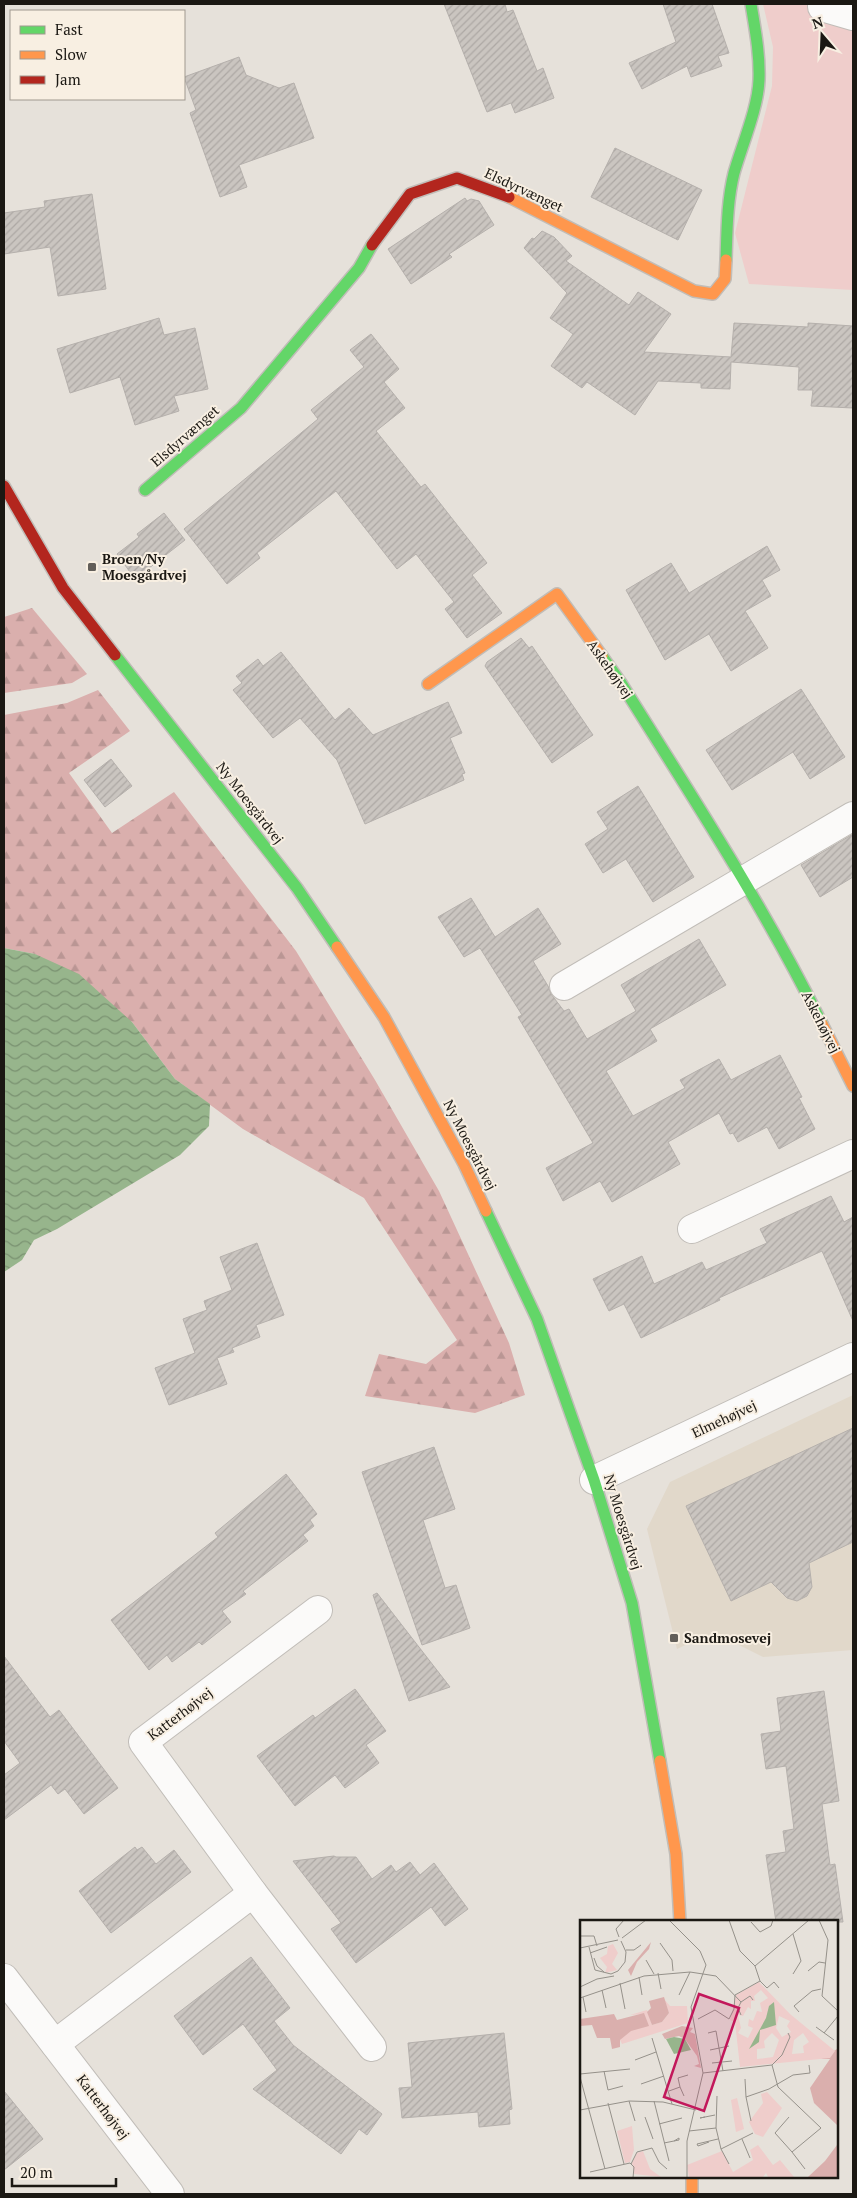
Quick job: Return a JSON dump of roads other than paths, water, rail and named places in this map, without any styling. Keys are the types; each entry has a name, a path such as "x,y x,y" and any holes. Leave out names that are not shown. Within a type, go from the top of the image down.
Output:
{"street":[{"name":"Elsdyrvænget","path":"145,490 241,408 359,268 375,241 410,194 457,178 502,193 694,291 713,294 725,279 728,211 731,192 759,82 758,47 751,4"},
{"path":"822,4 822,7 853,16"},
{"name":"Ny Moesgårdvej","path":"4,486 63,588 297,888 384,1017 464,1164 537,1319 594,1480 632,1603 676,1854 680,1920"},
{"name":"Askehøjvej","path":"428,684 556,594 621,683 744,880 803,986 853,1086"},
{"path":"564,986 853,816"},
{"path":"692,1229 853,1154"},
{"name":"Elmehøjvej","path":"594,1480 853,1358"},
{"name":"Katterhøjvej","path":"318,1610 143,1742 253,1894 372,2047"},
{"path":"55,2044 253,1894"},
{"name":"Katterhøjvej","path":"9,1994 55,2044 170,2194"},
{"path":"692,2178 692,2194"}],"water":[{"path":"4,948 35,954 79,974 132,1022 175,1079 210,1104 209,1126 180,1155 57,1229 34,1240 22,1260 4,1272"}],"place":[{"name":"Broen/Ny Moesgårdvej","path":"92,567"},
{"name":"Sandmosevej","path":"674,1638"}]}
